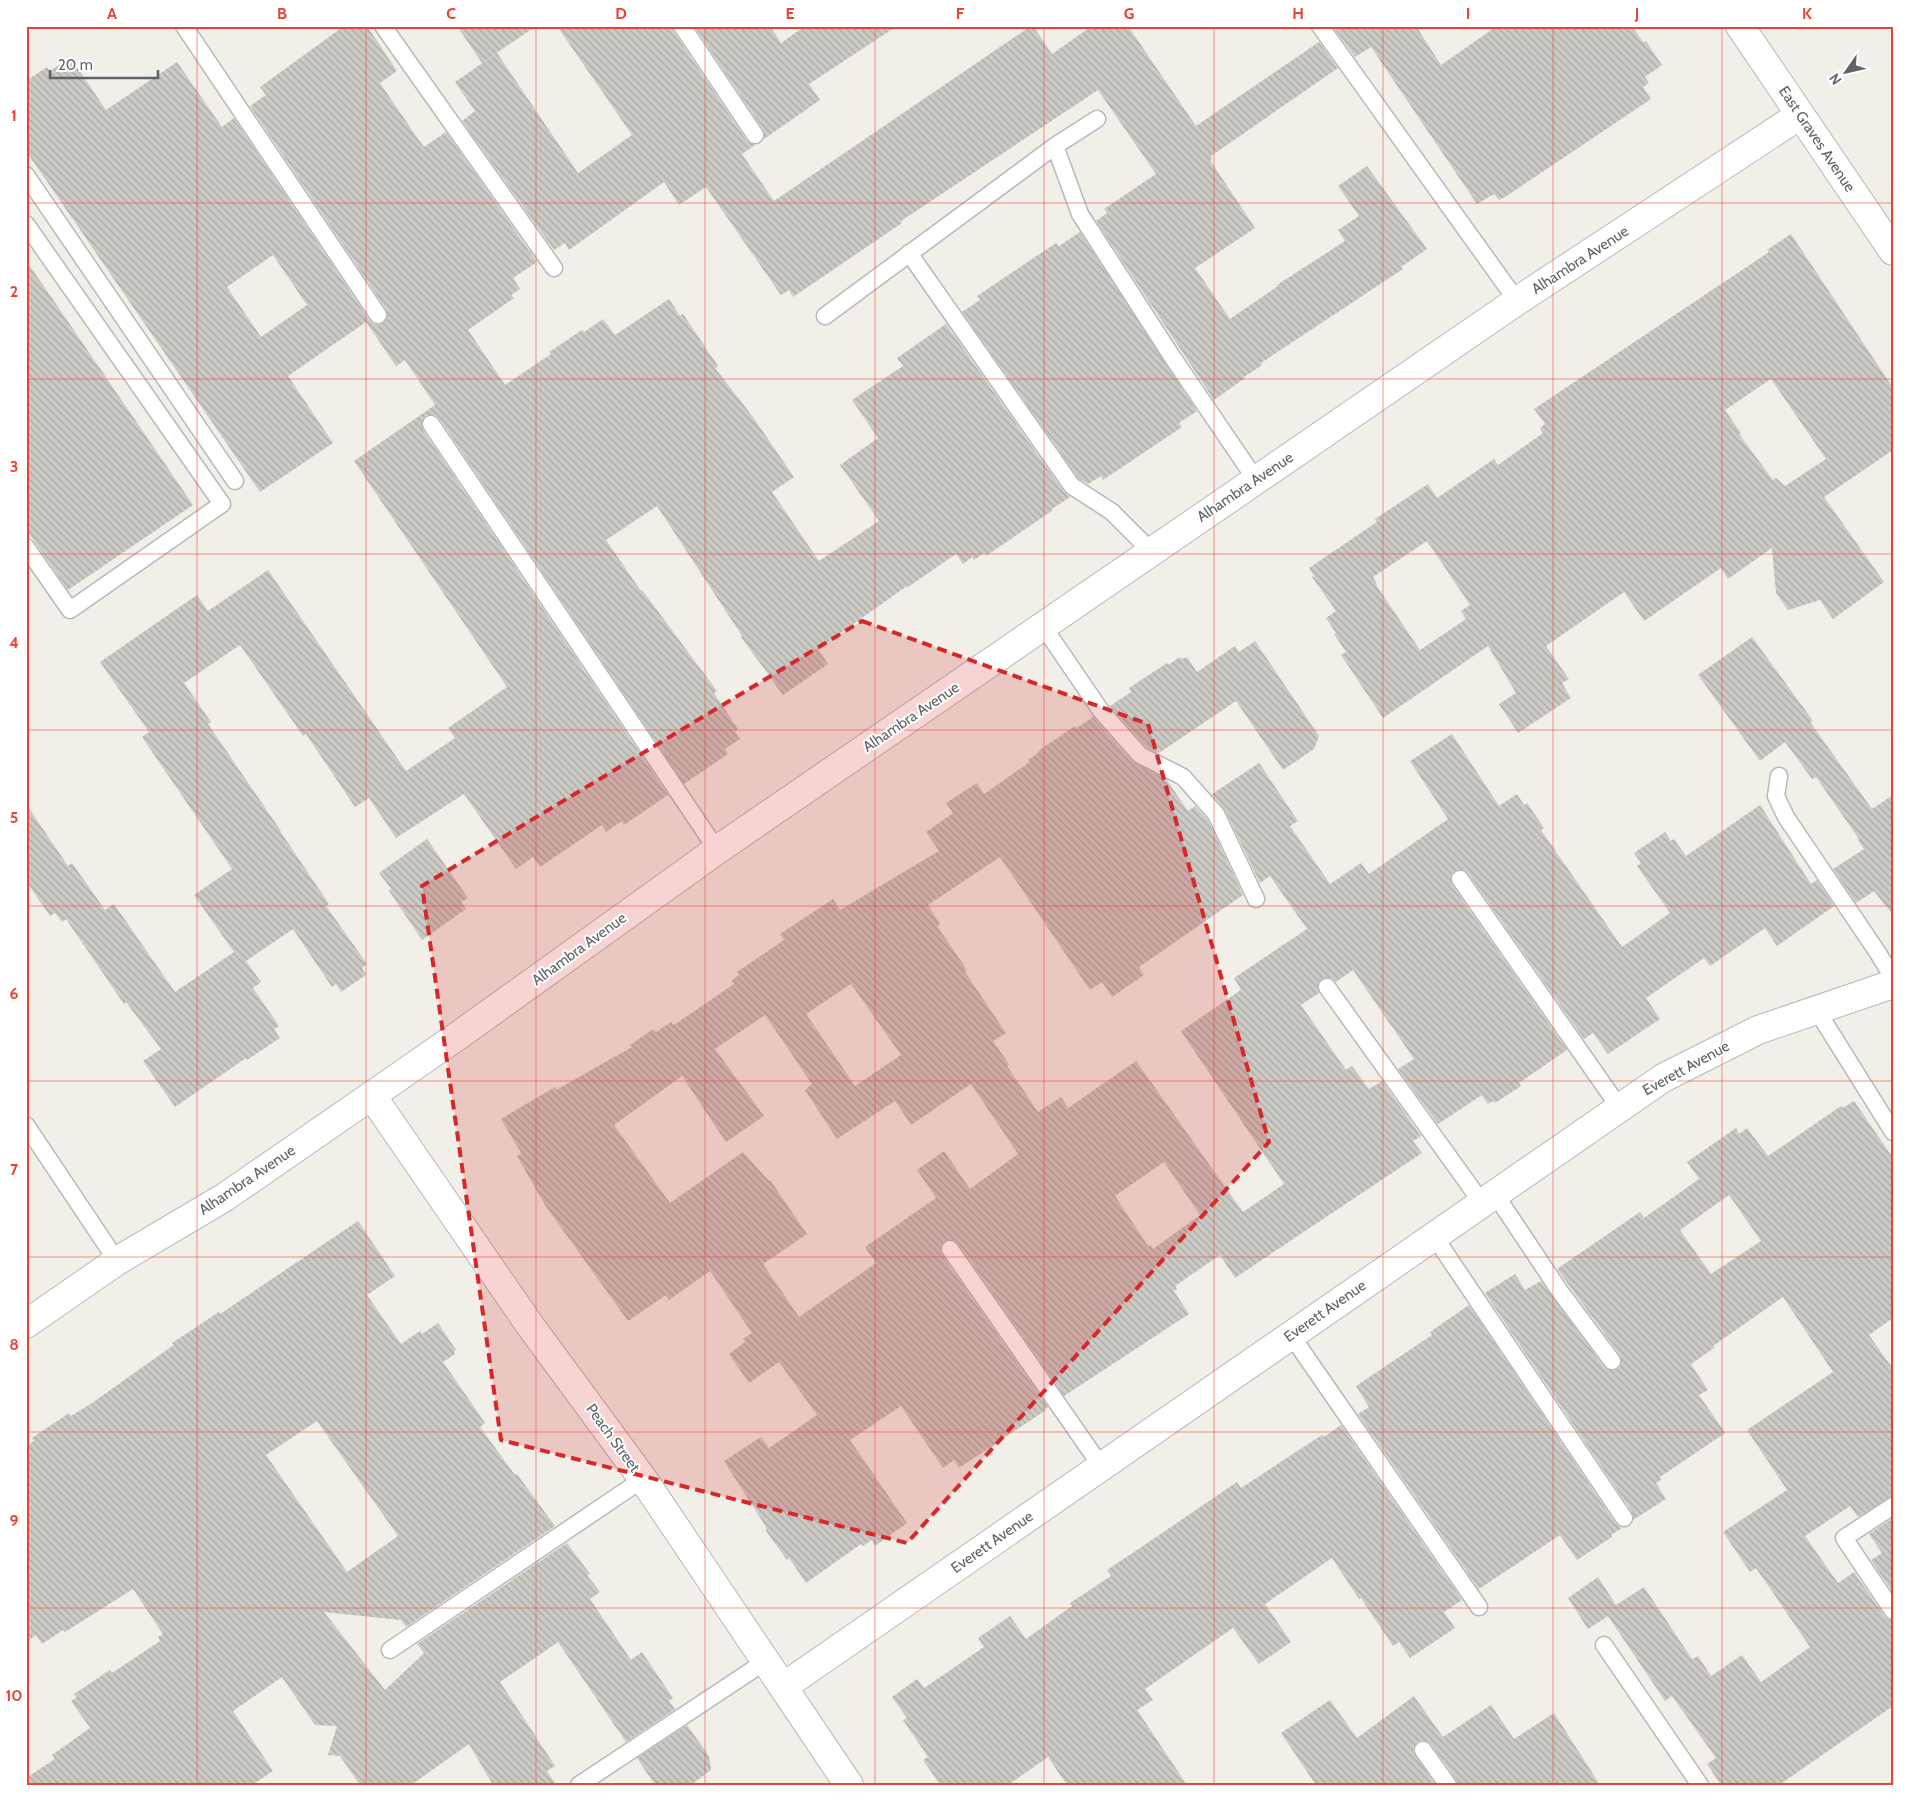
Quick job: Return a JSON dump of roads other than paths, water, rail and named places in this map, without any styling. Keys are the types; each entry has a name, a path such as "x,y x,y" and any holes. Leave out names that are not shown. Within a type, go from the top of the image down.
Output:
{"street":[{"name":"East Graves Avenue","path":"1740,26 1893,251"},
{"name":"Alhambra Avenue","path":"29,1315 225,1197 372,1096 717,850 1517,301 1800,115"},
{"name":"Everett Avenue","path":"783,1687 1663,1078 1758,1030 1893,984"},
{"name":"Peach Street","path":"372,1096 529,1324 643,1478 849,1785"}],"lane":[{"path":"184,26 378,315"},
{"path":"383,26 554,268"},
{"path":"682,26 755,135"},
{"path":"1320,26 1517,301"},
{"path":"824,316 1055,146 1097,119"},
{"path":"1055,146 1080,214 1171,356 1256,480"},
{"path":"26,175 235,481"},
{"path":"26,224 222,504 70,610 26,547"},
{"path":"909,253 1072,486 1112,512 1152,552"},
{"path":"431,424 717,850"},
{"path":"1044,626 1101,711 1140,755 1183,777 1216,814 1256,899"},
{"path":"1778,776 1776,796 1786,817 1893,978"},
{"path":"1460,879 1619,1108"},
{"path":"1327,987 1612,1362"},
{"path":"1816,1010 1893,1132"},
{"path":"26,1125 117,1261"},
{"path":"1434,1236 1624,1518"},
{"path":"950,1249 1102,1466"},
{"path":"1291,1335 1479,1607"},
{"path":"390,1650 643,1478"},
{"path":"1893,1506 1844,1538 1893,1611"},
{"path":"1604,1645 1700,1785"},
{"path":"578,1785 766,1661"},
{"path":"1423,1750 1448,1785"}]}
